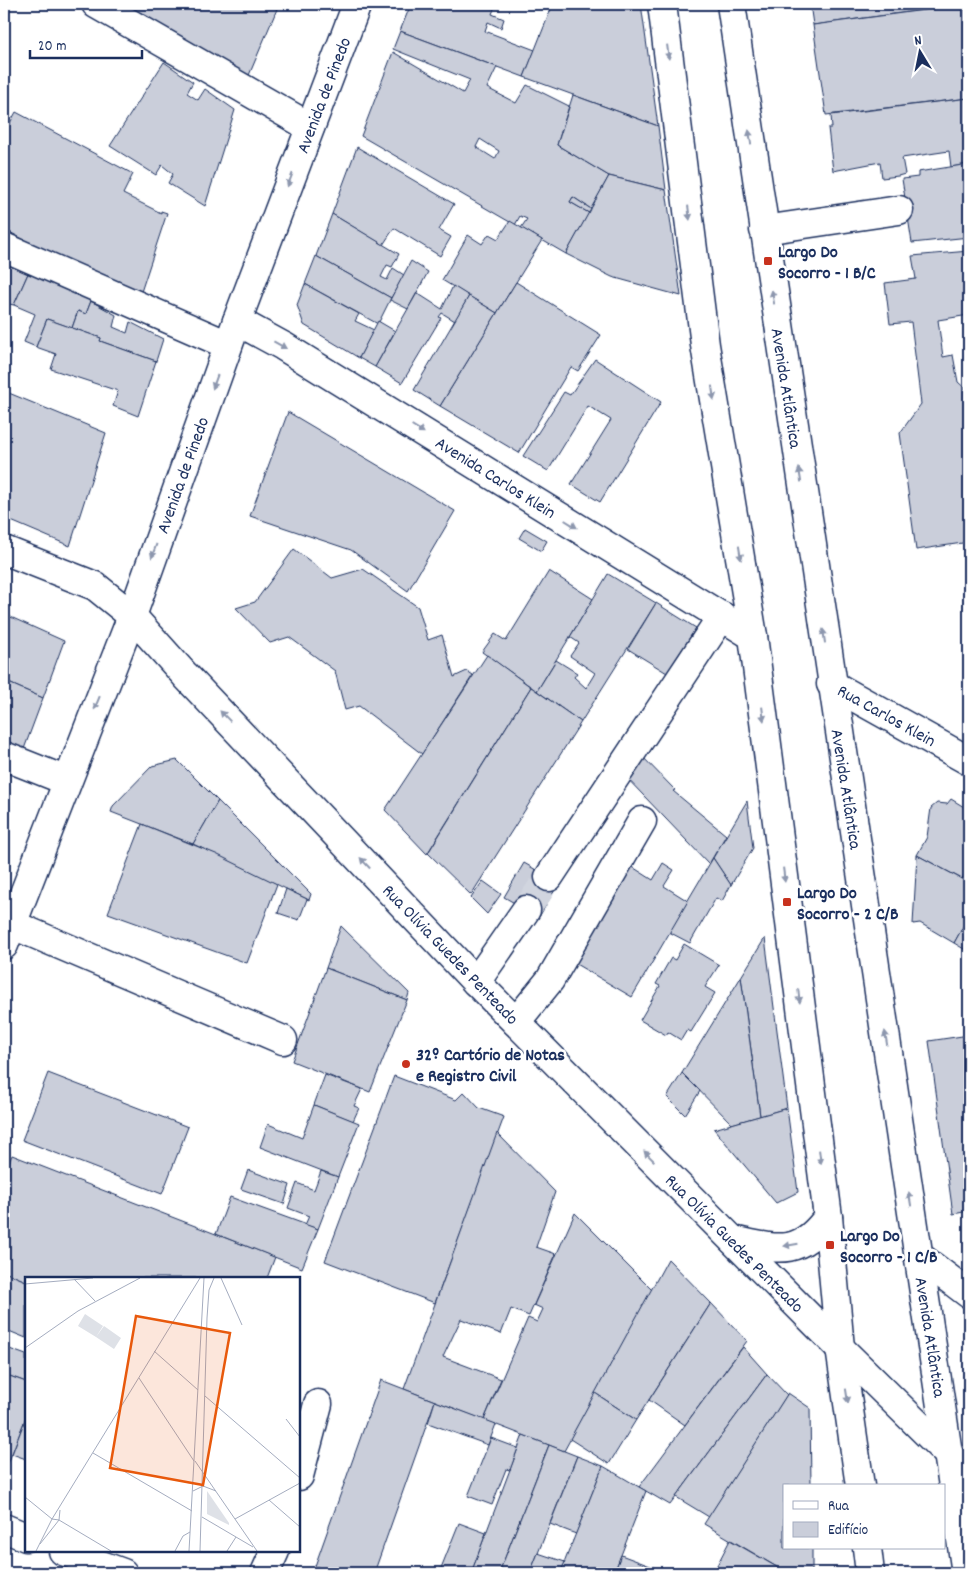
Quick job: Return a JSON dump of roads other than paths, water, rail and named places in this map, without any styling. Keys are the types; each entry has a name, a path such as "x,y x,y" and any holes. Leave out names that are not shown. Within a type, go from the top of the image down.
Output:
{"main road":[{"path":"96,4 310,127"},
{"name":"Avenida de Pinedo","path":"6,930 132,616 232,333 357,4"},
{"path":"662,4 705,345 753,636 828,1217 840,1348 860,1484"},
{"name":"Avenida Atlântica","path":"731,4 966,1573"},
{"path":"764,230 899,210"},
{"name":"Avenida Carlos Klein","path":"4,247 232,333 291,351 753,636"},
{"name":"Rua Olívia Guedes Penteado","path":"4,550 96,586 132,616 185,675 476,982 969,1475"},
{"path":"549,877 722,616"},
{"name":"Rua Carlos Klein","path":"832,684 969,761"},
{"path":"4,756 67,780"},
{"path":"516,1022 550,980 642,821"},
{"path":"476,982 526,910"},
{"path":"6,930 86,957 282,1040"},
{"path":"733,1240 759,1245 791,1247 811,1238 828,1217"},
{"path":"919,1256 969,1294"},
{"path":"300,1472 318,1404"},
{"path":"4,1528 25,1537"},
{"path":"867,1550 870,1573"},
{"path":"66,1552 123,1573"},
{"path":"265,1573 275,1552"}],"tunnel":[{"path":"526,910 549,877"}],"place":[{"name":"Largo Do Socorro - 1 B/C","path":"768,261"},
{"name":"Largo Do Socorro - 2 C/B","path":"787,902"},
{"name":"32º Cartório de Notas e Registro Civil","path":"406,1064"},
{"name":"Largo Do Socorro - 1 C/B","path":"830,1245"}]}
